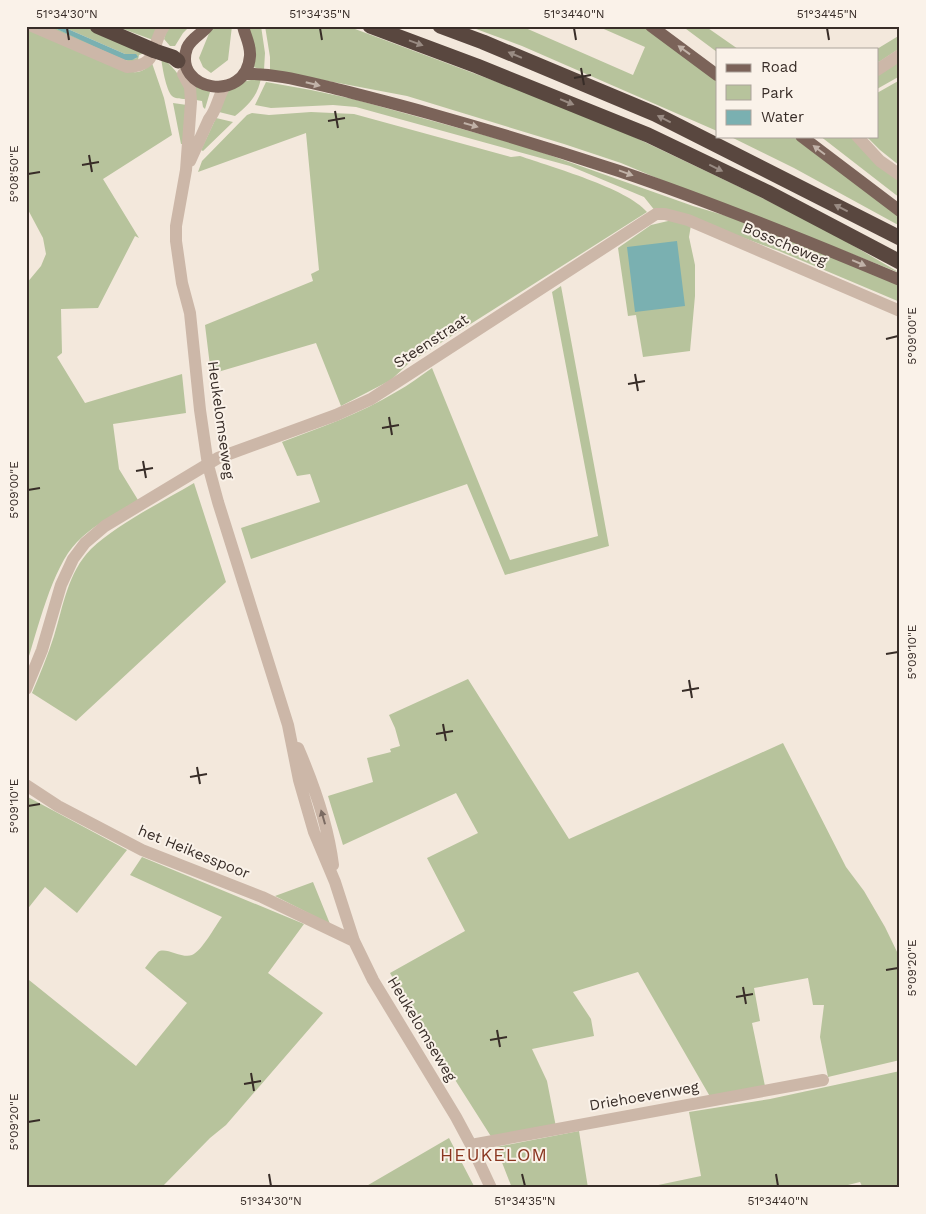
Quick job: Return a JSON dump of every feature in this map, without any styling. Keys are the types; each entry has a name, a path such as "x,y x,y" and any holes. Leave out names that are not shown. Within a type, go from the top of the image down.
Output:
{"highway":[{"path":"98,26 156,48 181,61"},
{"path":"370,26 477,66 648,135 767,192 900,262"},
{"path":"440,26 655,114 900,238"}],"main road":[{"path":"198,26 184,38 181,61 196,80 209,86 221,87 235,82 244,74 249,62 250,50 243,26"},
{"path":"181,61 189,44 208,26"},
{"path":"221,87 222,79 236,70 242,60 242,48 236,35 237,26"},
{"path":"651,26 716,74"},
{"path":"244,74 266,74 302,81 398,104 528,142 621,172 721,208 900,280"},
{"path":"804,138 900,210"}],"street":[{"path":"32,26 127,67 145,64 149,61 164,26"},
{"path":"878,69 900,55"},
{"name":"Heukelomseweg","path":"181,61 191,91 186,170 176,226 176,241 182,284 190,313 208,465 218,502 288,725 310,776 325,825 335,882 354,941 373,980 471,1145 491,1188"},
{"name":"Heukelomseweg","path":"186,170 209,119 208,112 221,87"},
{"path":"858,138 880,161 900,175"},
{"name":"Steenstraat","path":"26,690 42,650 61,585 73,559 85,542 106,526 218,458 336,415 371,399 656,214"},
{"name":"Bosscheweg","path":"656,214 665,214 688,220 900,311"},
{"name":"het Heikesspoor","path":"26,785 58,806 142,850 262,897 354,941"},
{"name":"Driehoevenweg","path":"471,1145 823,1080"}],"green space":[{"path":"39,26 50,26 127,60 137,58 133,54 125,54 61,26 82,26 147,52 139,55 138,60 130,62"},
{"path":"115,26 157,26 153,40"},
{"path":"168,26 190,26 175,46 170,46 164,39"},
{"path":"212,26 232,26 228,60 211,73 203,67 199,58"},
{"path":"249,26 261,26 265,53 264,70 253,67"},
{"path":"265,26 347,26 548,101 632,136 750,192 825,229 900,273 695,194 621,163 564,144 407,96 270,70"},
{"path":"468,26 521,26 633,75 645,47 597,26 643,26 716,80 716,131 522,46"},
{"path":"682,26 705,26 737,48 716,48 716,51"},
{"path":"26,29 127,71 141,71 152,63 164,98 172,135 103,179 139,238 135,236 98,308 61,309 62,353 57,357 85,403 182,374 186,413 113,424 119,469 138,500 91,530 68,553 46,601 26,666 26,284 41,266 46,254 43,238 26,206"},
{"path":"900,35 900,48 879,62 878,48"},
{"path":"161,57 179,75 187,99 175,98 170,93"},
{"path":"900,61 900,76 878,88 878,74"},
{"path":"261,78 258,90 245,108 235,116 219,112 227,92 246,81"},
{"path":"900,80 900,166 868,138 878,138 878,92"},
{"path":"266,82 353,99 524,146 693,206 730,217 900,283 900,302 779,251 691,218 656,212 644,197 570,166 356,107 333,105 271,108 255,105"},
{"path":"195,85 210,92 205,109 202,101 196,100"},
{"path":"173,103 187,105 184,144 181,144"},
{"path":"311,112 354,114 511,157 520,156 588,179 623,195 637,203 647,212 409,363 391,380 341,406 316,343 211,374 205,325 313,281 311,274 319,270 306,133 198,172 202,161 247,115 252,113 269,115"},
{"path":"216,118 233,122 203,151 201,150"},
{"path":"733,138 795,138 900,217 900,226 794,168"},
{"path":"823,138 853,138 889,173 900,181 900,198"},
{"path":"677,221 691,225 689,237 695,265 695,296 690,351 643,357 636,315 628,316 618,248 651,225"},
{"path":"561,286 609,546 505,575 467,484 251,559 241,528 320,502 310,474 297,476 282,442 368,407 401,389 432,368 510,560 598,536 552,292"},
{"path":"194,483 226,582 76,721 32,693 54,636 67,590 77,568 91,549 114,531"},
{"path":"468,679 569,839 783,743 846,867 864,891 900,958 900,1060 828,1077 820,1037 824,1005 813,1005 808,978 754,988 760,1021 752,1023 766,1091 712,1100 638,972 573,992 591,1019 594,1036 532,1049 547,1081 556,1127 492,1138 412,1012 390,973 465,931 427,858 478,833 456,793 343,845 328,796 373,782 367,758 391,752 390,749 400,746 389,715"},
{"path":"26,796 127,850 77,913 45,887 26,911"},
{"path":"142,857 304,924 268,973 323,1013 226,1125 210,1138 161,1188 26,1188 26,984 29,980 136,1066 187,1003 145,968 156,954 161,951 188,956 196,953 222,917 130,875"},
{"path":"313,882 330,924 275,896"},
{"path":"900,1071 900,1188 863,1188 860,1182 836,1188 644,1188 701,1176 689,1112 770,1099"},
{"path":"579,1131 588,1188 512,1188 496,1147"},
{"path":"449,1138 475,1188 363,1188"}],"water":[{"path":"50,26 61,26 125,54 136,54 138,57 132,60 124,60"},
{"path":"677,241 685,306 635,312 627,247"}],"district":[{"name":"HEUKELOM","path":"494,1154"}]}
